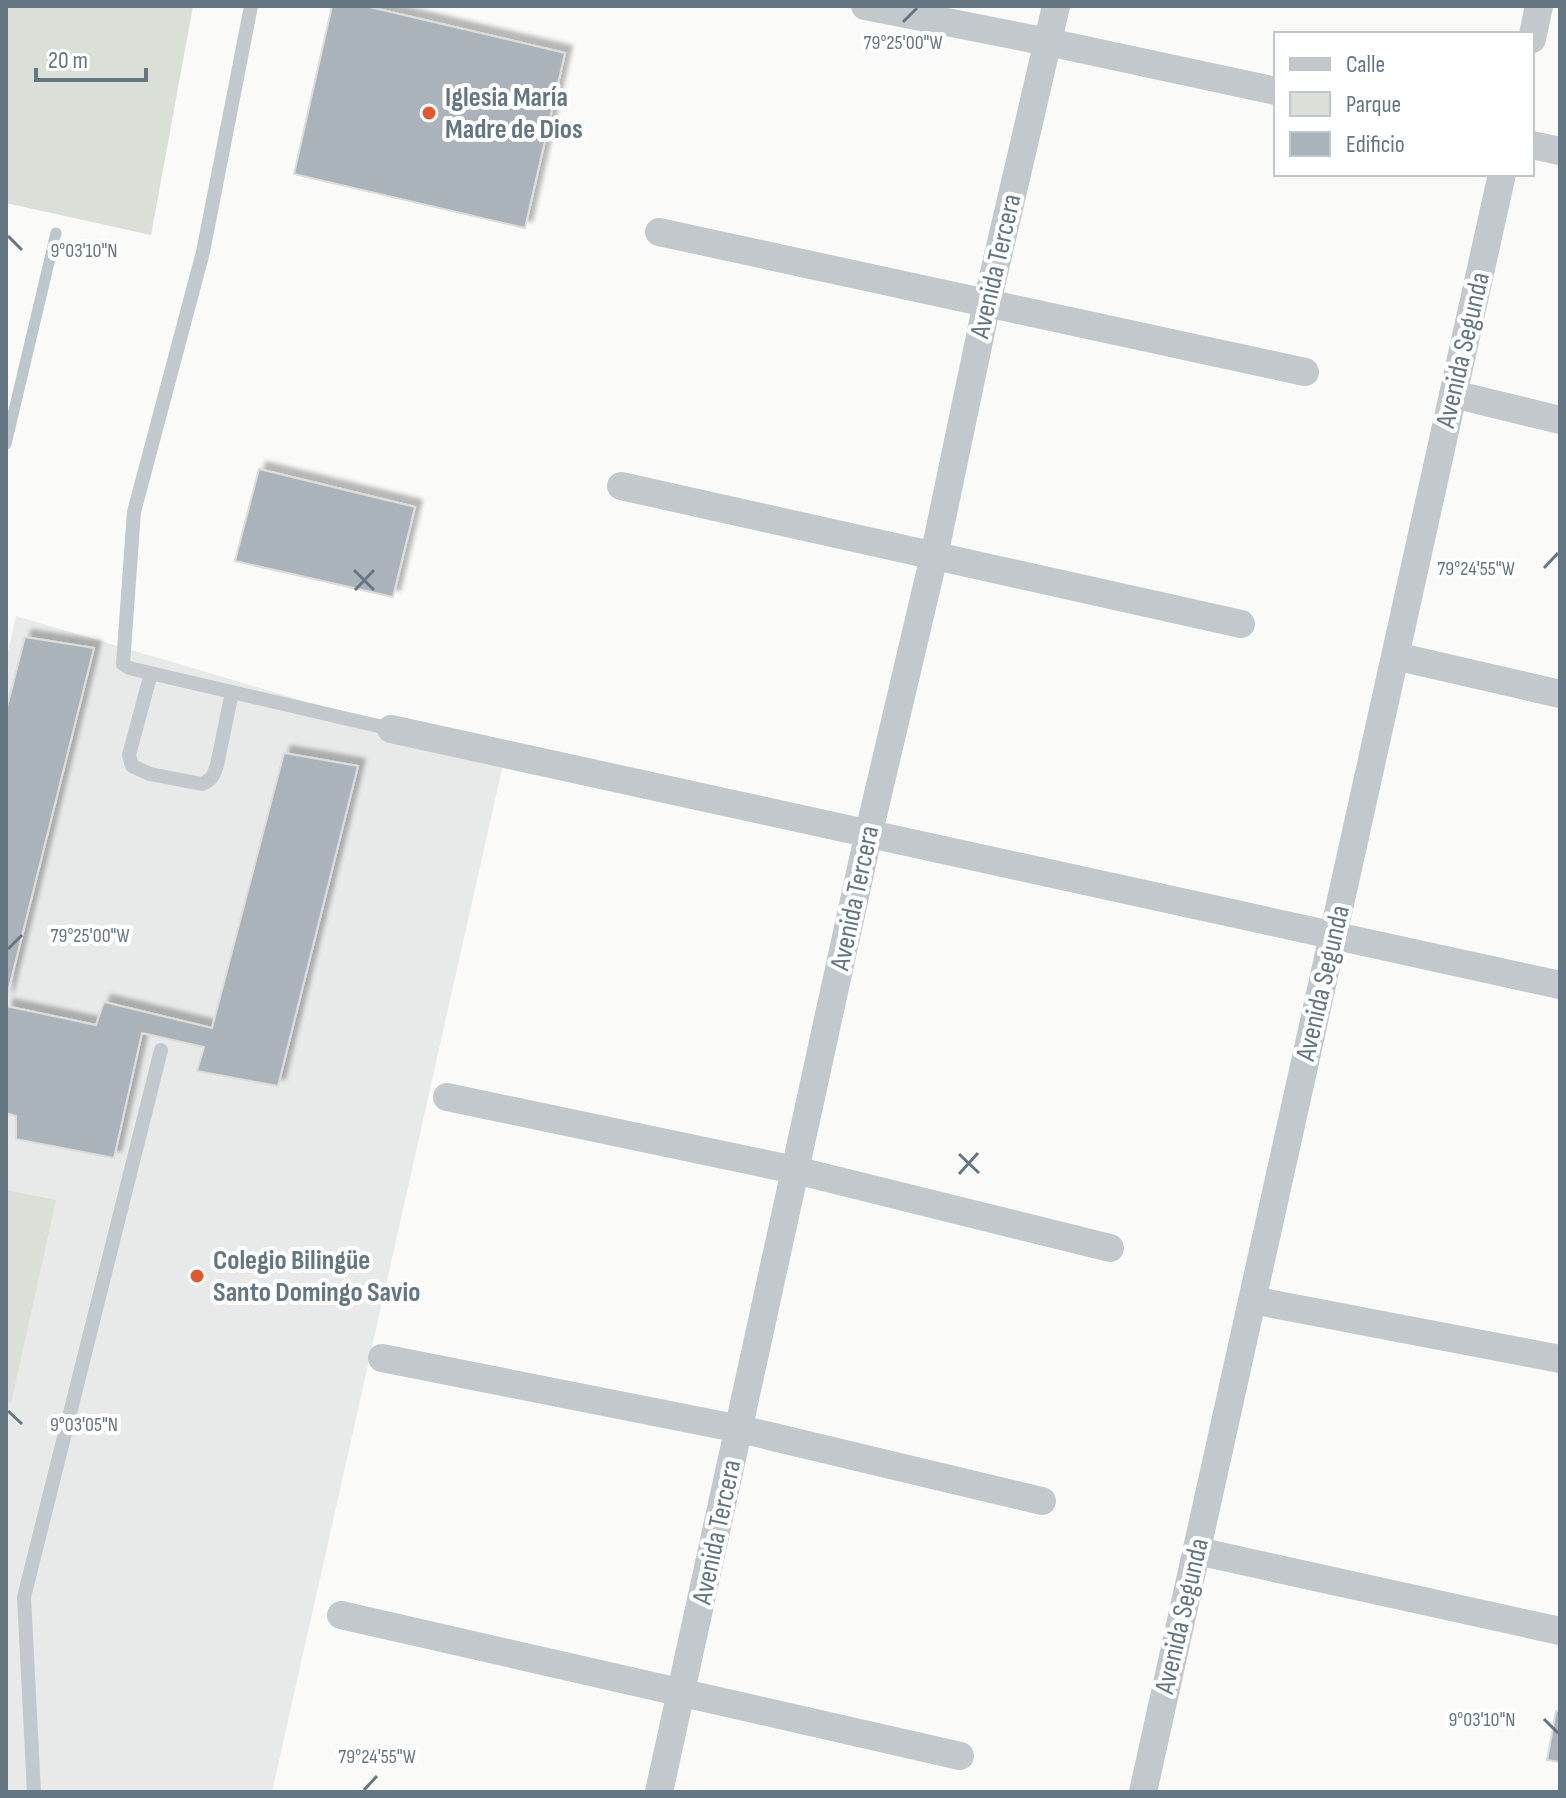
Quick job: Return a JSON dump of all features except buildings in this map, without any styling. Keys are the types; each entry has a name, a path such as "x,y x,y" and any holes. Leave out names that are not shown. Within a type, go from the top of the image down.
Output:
{"street":[{"path":"865,6 1274,91"},
{"name":"Avenida Tercera","path":"659,1792 869,832 934,556 987,303 1056,6"},
{"path":"1533,32 1539,6"},
{"path":"1534,145 1560,151"},
{"name":"Avenida Segunda","path":"1143,1792 1502,176"},
{"path":"659,232 1305,372"},
{"path":"1453,394 1560,420"},
{"path":"621,486 1241,624"},
{"path":"1395,656 1560,694"},
{"path":"391,729 869,832 1333,938 1560,985"},
{"path":"447,1097 795,1170 1110,1248"},
{"path":"1252,1300 1560,1359"},
{"path":"382,1358 740,1429 1042,1501"},
{"path":"1197,1551 1560,1631"},
{"path":"341,1615 960,1756"}],"lane":[{"path":"251,6 203,252 134,512 123,664 129,668 391,729"},
{"path":"151,673 129,755 132,766 150,774 202,784 208,782 214,776 217,765 232,692"},
{"path":"34,1792 24,1597 161,1050"}],"shaded area":[{"name":"Colegio Bilingüe Santo Domingo Savio","path":"16,616 504,760 272,1792 6,1792 6,660"}],"green space":[{"path":"6,6 193,6 151,235 6,203"},
{"path":"6,1190 56,1200 11,1403 6,1401"}],"waterway":[{"path":"6,444 56,233"}],"place":[{"name":"Iglesia María Madre de Dios","path":"429,113"},
{"name":"Colegio Bilingüe Santo Domingo Savio","path":"197,1276"}]}
